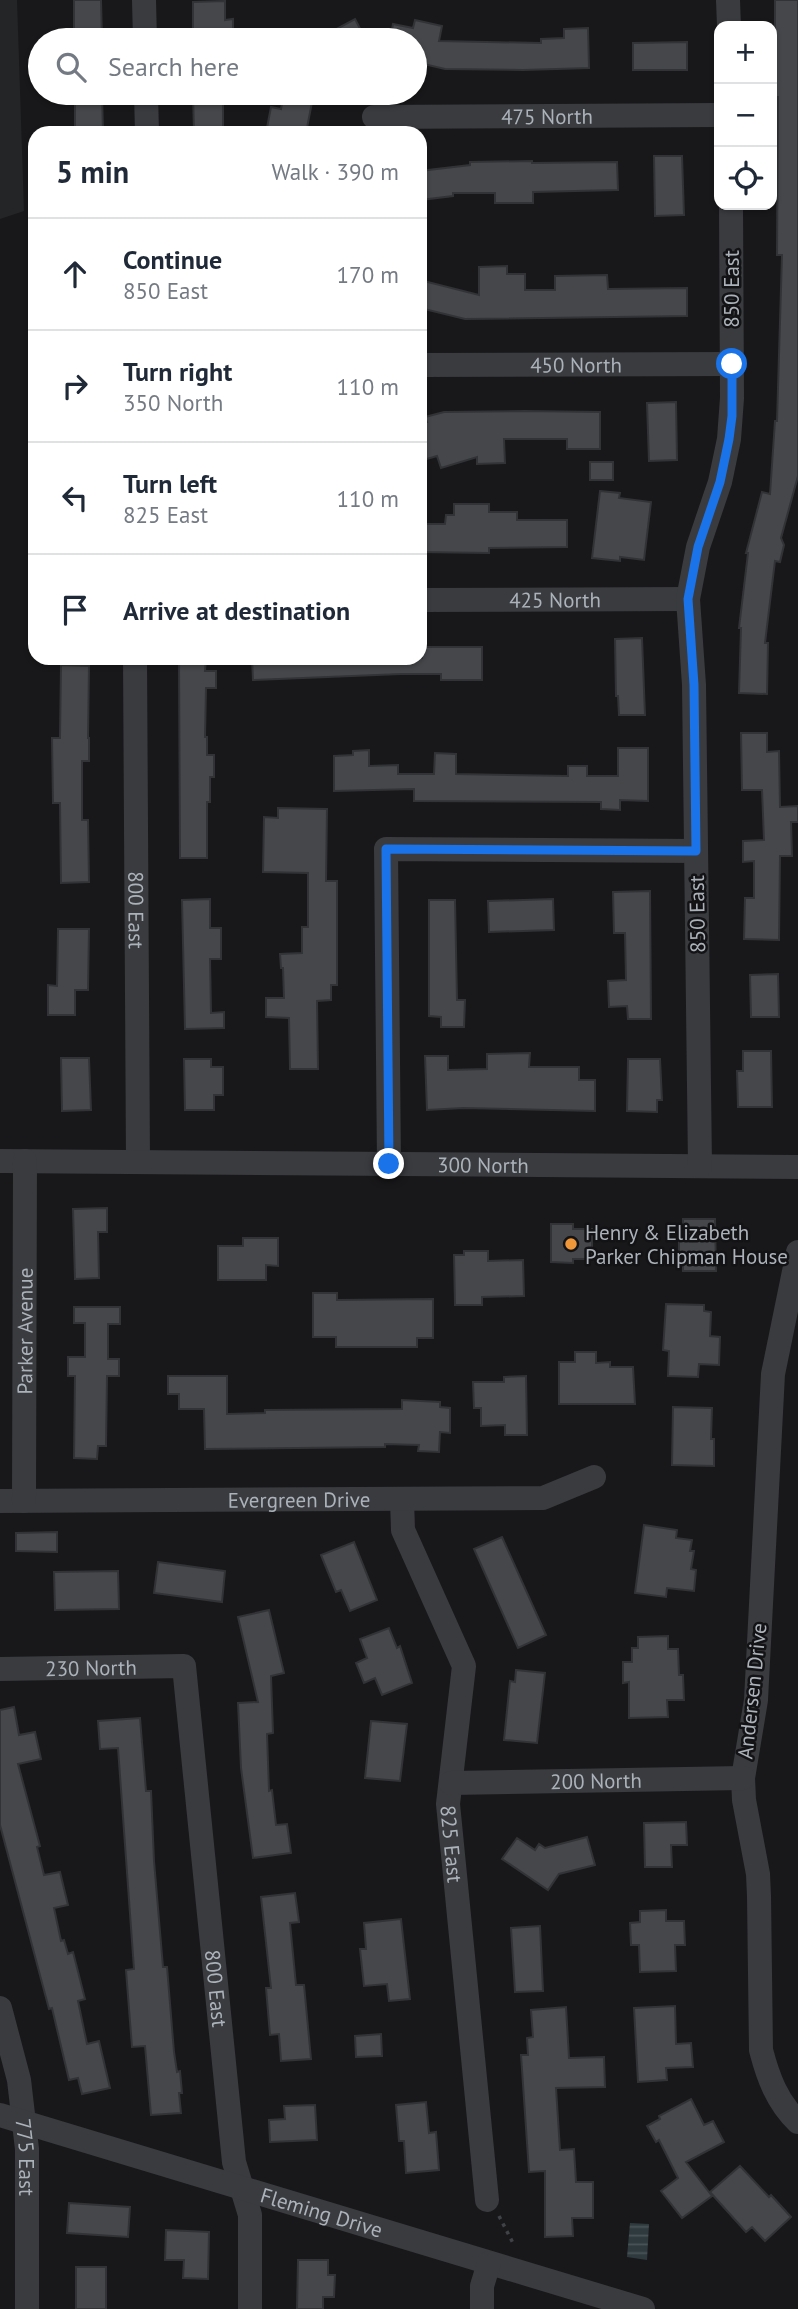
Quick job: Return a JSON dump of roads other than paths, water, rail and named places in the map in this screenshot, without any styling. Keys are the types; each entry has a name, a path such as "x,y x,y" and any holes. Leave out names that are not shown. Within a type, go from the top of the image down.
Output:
{"street":[{"path":"144,0 145,28"},
{"path":"728,0 729,21"},
{"path":"146,105 147,126"},
{"name":"475 North","path":"374,117 714,115"},
{"name":"850 East","path":"700,1166 694,685 688,599 698,547 720,482 732,416 731,210"},
{"name":"450 North","path":"427,365 732,364"},
{"name":"425 North","path":"427,600 688,599"},
{"name":"800 East","path":"135,665 138,1163"},
{"path":"389,1164 386,849 696,851"},
{"name":"300 North","path":"0,1161 798,1167"},
{"name":"Parker Avenue","path":"12,1501 25,1161"},
{"name":"Andersen Drive","path":"798,1252 773,1374 755,1700 743,1778 758,1874 761,2050 767,2075 778,2097 798,2122"},
{"name":"Evergreen Drive","path":"12,1501 542,1498 594,1477"},
{"name":"825 East","path":"402,1499 403,1530 464,1667 448,1804 487,2200"},
{"name":"800 East","path":"184,1667 234,2162 250,2215 250,2309"},
{"name":"230 North","path":"0,1669 184,1667"},
{"name":"200 North","path":"451,1783 743,1778"},
{"name":"775 East","path":"0,2008 19,2080 27,2148 27,2309"},
{"name":"Fleming Drive","path":"0,2115 643,2309"},
{"path":"482,2309 482,2286 489,2263"}],"place":[{"name":"Henry & Elizabeth Parker Chipman House","path":"571,1244"}]}
